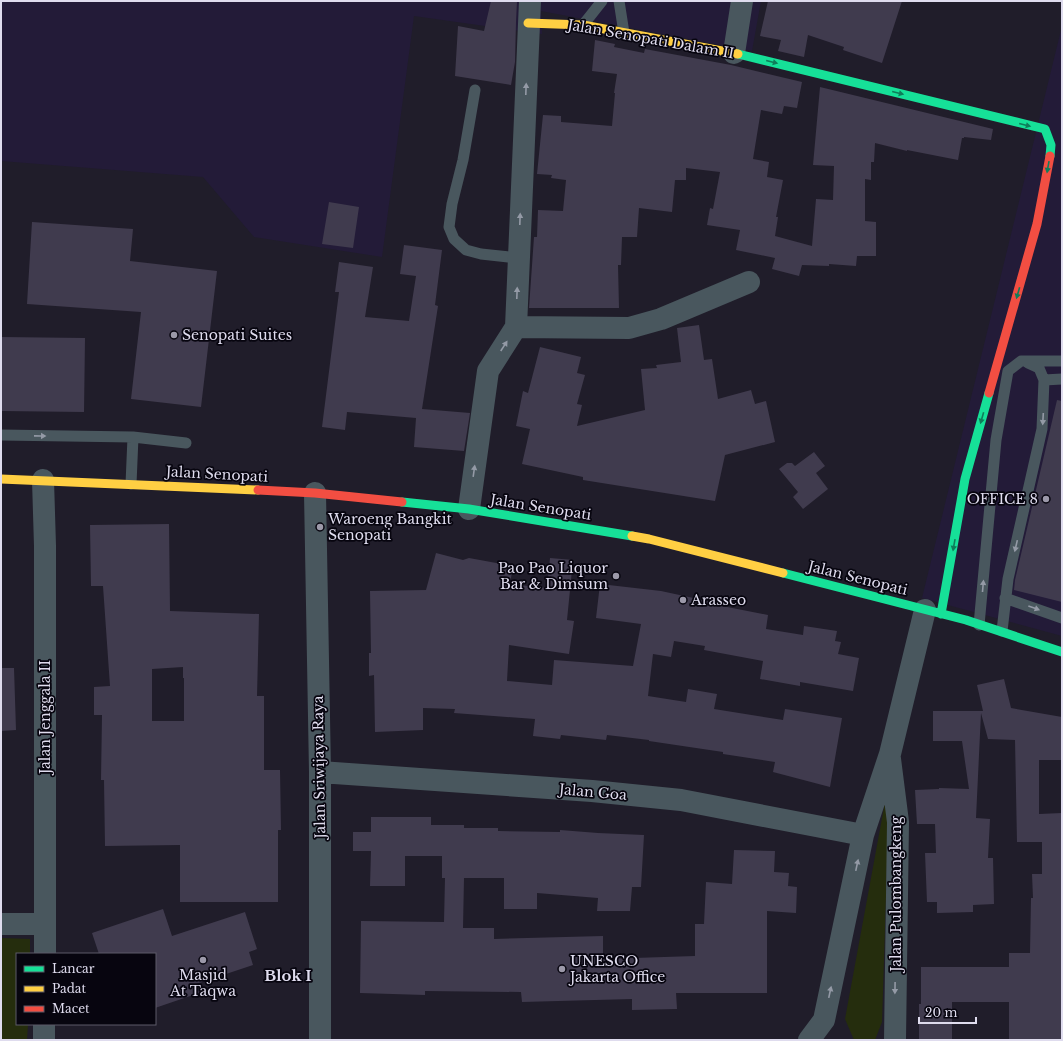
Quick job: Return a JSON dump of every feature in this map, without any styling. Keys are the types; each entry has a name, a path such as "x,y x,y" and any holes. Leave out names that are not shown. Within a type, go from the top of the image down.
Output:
{"main road":[{"name":"Jalan Senopati Dalam II","path":"528,23 583,25 734,53 1044,130 1051,145 1037,224 965,479 933,612"},
{"name":"Jalan Senopati","path":"1,479 315,493 469,509 649,539 933,612 1002,631 1062,652"}],"street":[{"path":"469,509 488,371 516,327 530,1"},
{"path":"734,53 742,1"},
{"path":"516,327 629,328 661,319 749,282"},
{"name":"Jalan Jenggala II","path":"43,480 45,546 45,953"},
{"name":"Jalan Sriwijaya Raya","path":"315,493 320,772 320,1040"},
{"name":"Jalan Pulombangkeng","path":"810,1040 827,1030 863,835 886,792 890,754 933,612"},
{"name":"Jalan Goa","path":"320,772 592,791 681,800 863,835"},
{"name":"Jalan Pulombangkeng","path":"886,792 898,822 894,1038"},
{"path":"1,924 45,924"},
{"path":"44,1025 44,1040"}],"lane":[{"path":"583,25 602,1"},
{"path":"619,1 624,33"},
{"path":"475,90 463,160 452,204 449,227 454,240 466,250 481,254 518,258"},
{"path":"1002,631 1008,579 1042,430 1044,380 1039,368 1036,365 1021,361"},
{"path":"979,625 996,440 1008,371 1021,361 1062,361"},
{"path":"1044,380 1062,379"},
{"path":"1,435 133,437 186,443"},
{"path":"131,484 133,437"},
{"path":"1005,598 1062,618"}],"shaded area":[{"path":"1,1 761,1 752,51 541,11 542,34 414,16 382,257 254,237 203,177 1,161"},
{"path":"1062,26 1062,636 922,598"}],"green space":[{"path":"885,802 889,802 882,1022 875,1040 854,1040 845,1019"},
{"path":"1,938 30,939 30,953 16,953 16,1025 28,1025 27,1040 1,1040"}],"building":[{"path":"491,1 517,1 515,62 511,85 455,76 458,26 484,31"},
{"path":"768,1 902,1 882,63 843,50 844,47 808,35 804,57 778,51 781,40 760,36"},
{"path":"595,40 615,44 614,47 644,53 645,49 731,65 802,82 797,108 784,106 782,114 761,110 753,159 769,162 767,177 783,180 776,217 778,217 775,236 812,246 816,199 833,200 834,166 813,165 820,87 993,129 991,140 962,138 958,160 907,151 875,143 874,162 871,162 871,180 865,179 865,221 876,222 876,256 857,256 856,266 829,264 829,266 802,265 799,276 772,269 775,258 736,250 740,230 707,225 710,208 713,209 720,172 686,168 686,180 675,180 672,212 639,208 637,237 622,237 621,265 618,265 619,308 529,308 534,237 537,237 538,210 563,211 566,180 551,178 552,175 537,174 543,115 561,116 561,122 612,126 617,74 592,71"},
{"path":"329,202 359,207 353,248 322,244"},
{"path":"32,222 133,229 130,261 217,271 201,407 131,399 141,312 27,304"},
{"path":"404,245 442,250 435,305 438,306 422,409 470,413 464,451 414,447 416,418 347,412 345,430 322,427 339,292 335,292 339,262 373,267 365,317 409,321 416,276 400,274"},
{"path":"699,325 704,360 712,359 718,399 751,390 755,404 766,401 775,442 725,455 715,501 583,480 583,477 522,464 530,429 516,426 523,391 528,393 540,347 581,357 577,373 585,375 577,404 582,405 577,426 645,410 641,369 657,368 656,365 681,362 677,328"},
{"path":"1,337 85,338 84,412 1,411"},
{"name":"OFFICE 8","path":"1057,400 1062,401 1062,602 1014,590 1015,580"},
{"path":"814,452 825,466 816,473 828,489 803,509 793,497 798,492 779,469 787,463 792,463 795,466"},
{"path":"169,524 170,611 259,614 257,696 264,696 264,770 280,770 281,830 278,830 278,902 180,902 180,845 105,846 104,780 101,780 102,715 94,715 94,687 110,686 103,586 91,586 90,525","holes":["183,667 184,721 152,721 152,669"]},
{"path":"436,553 463,560 469,558 513,566 510,584 547,588 550,558 573,560 567,620 574,621 569,654 509,645 507,681 552,685 554,660 633,666 641,624 596,618 600,584 661,591 712,602 712,604 768,615 766,629 803,635 804,626 837,631 835,641 841,642 838,654 859,658 853,691 800,682 800,686 760,679 763,661 704,650 705,646 674,641 671,657 653,654 648,696 686,702 688,689 717,694 714,709 783,720 785,709 842,718 830,787 773,772 775,762 649,740 607,735 606,740 561,735 560,739 533,736 535,719 454,713 455,709 423,708 423,730 375,732 374,675 369,676 369,653 371,653 370,591 426,590"},
{"path":"1,668 14,668 16,730 1,731"},
{"path":"1004,679 1011,708 1062,717 1062,760 1039,760 1039,814 1062,813 1062,1040 1009,1040 1009,1002 952,1002 952,1040 919,1040 921,967 1009,967 1009,953 1030,953 1031,898 1033,898 1032,874 1042,874 1042,842 1017,842 1015,740 988,739 981,713 976,818 990,819 988,858 993,858 994,904 973,905 973,912 937,913 937,902 927,902 925,853 936,853 935,824 917,824 915,790 939,788 969,789 962,741 933,741 933,711 983,711 977,685"},
{"path":"371,817 431,817 431,825 464,825 464,828 498,828 498,831 560,832 560,830 644,835 641,887 632,887 630,911 597,911 598,898 537,893 537,909 504,909 504,878 464,878 463,928 494,928 494,939 603,936 603,959 695,956 695,924 704,924 706,882 732,884 734,850 775,851 774,872 789,873 788,886 797,887 796,913 767,911 767,993 676,993 677,1009 632,1010 632,999 522,1002 521,992 425,991 425,995 360,993 361,921 444,922 445,878 442,878 442,856 405,856 405,886 370,886 371,851 353,851 353,832 371,832"},
{"name":"Masjid At Taqwa","path":"163,909 172,936 245,912 257,949 249,952 253,965 196,984 199,993 156,1008 156,953 99,953 92,933"}],"traffic: fast":[{"path":"738,54 1045,129 1051,145 1050,156"},
{"path":"941,614 965,479 989,393"},
{"path":"402,502 469,509 632,536"},
{"path":"783,573 966,620 1062,652"}],"traffic: slow":[{"path":"528,23 583,25 738,54"},
{"path":"1,479 258,490"},
{"path":"632,536 783,573"}],"traffic: jam":[{"path":"989,393 1037,224 1050,156"},
{"path":"258,490 315,493 402,502"}],"place":[{"name":"Senopati Suites","path":"174,335"},
{"name":"OFFICE 8","path":"1046,499"},
{"name":"Waroeng Bangkit Senopati","path":"320,527"},
{"name":"Pao Pao Liquor Bar & Dimsum","path":"616,576"},
{"name":"Arasseo","path":"683,600"},
{"name":"Masjid At Taqwa","path":"203,960"},
{"name":"UNESCO Jakarta Office","path":"562,969"}],"district":[{"name":"Blok I","path":"288,975"}]}
